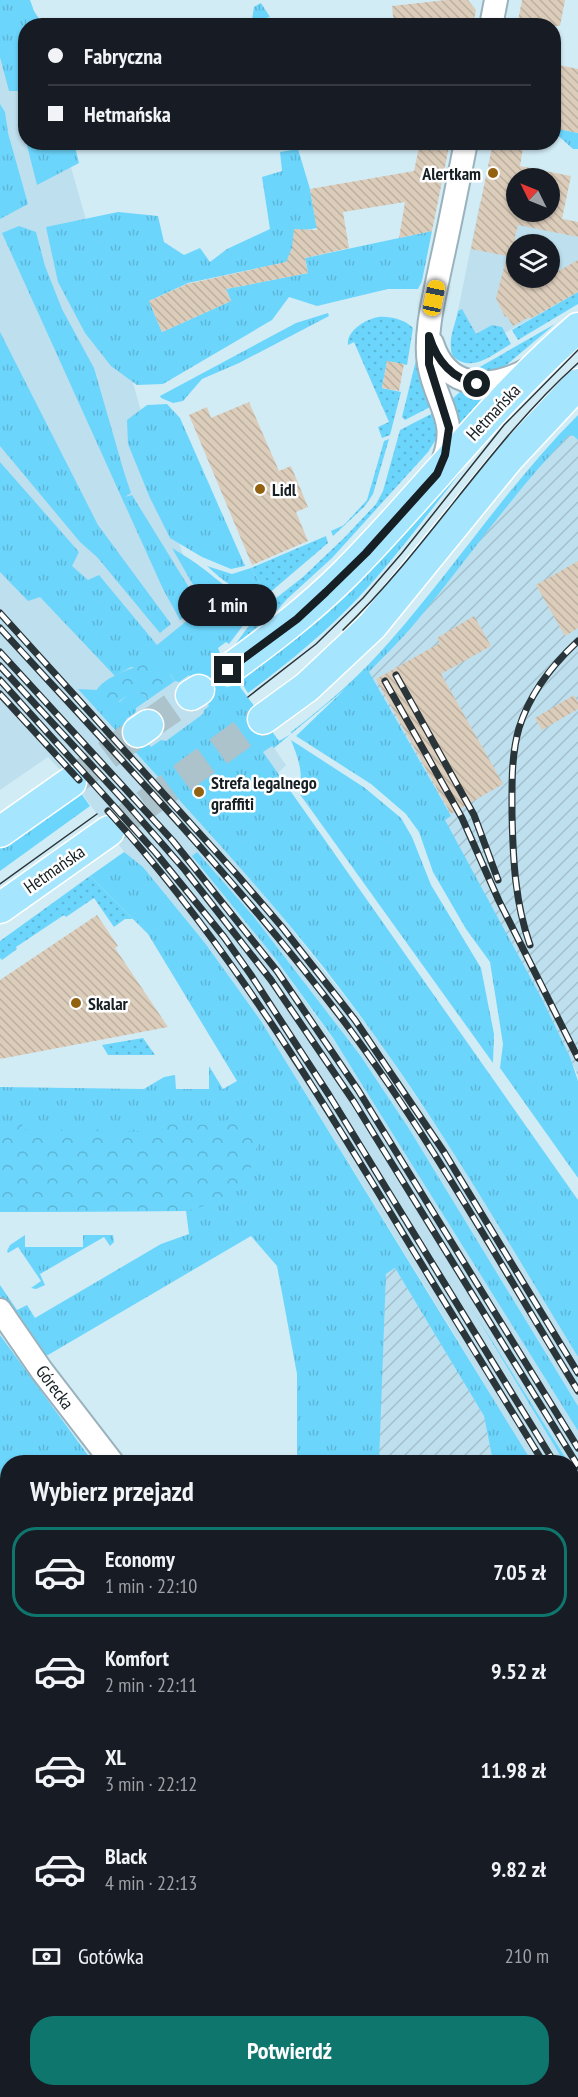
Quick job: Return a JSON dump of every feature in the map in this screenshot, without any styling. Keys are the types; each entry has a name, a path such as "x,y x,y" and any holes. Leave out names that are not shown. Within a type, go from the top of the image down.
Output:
{"main road":[{"name":"Hetmańska","path":"228,670 297,619 366,553 502,402 578,328"},
{"path":"263,719 307,687 372,626 508,459 578,384"},
{"path":"0,832 70,782"},
{"name":"Hetmańska","path":"0,908 109,831"}],"street":[{"path":"493,18 496,0"},
{"path":"437,474 445,455 449,428 429,364 429,336 434,298 464,150"},
{"path":"429,336 440,362 460,378 477,384 506,380 549,355"},
{"name":"Górecka","path":"0,1310 42,1371 107,1455"}],"shaded area":[{"path":"0,0 23,0 25,18 18,18 18,150 66,150 177,536 204,621 201,643 286,765 214,838 261,890 375,1035 476,1186 578,1357 578,1406 408,1127 360,1055 254,917 275,958 347,1059 578,1431 578,1455 564,1455 471,1308 560,1455 527,1455 261,1021 205,943 143,867 127,856 84,796 48,757 0,790"},
{"path":"480,202 506,207 506,222 560,222 560,218 578,222 578,292 457,360 451,352"},
{"path":"571,426 578,430 578,1076 542,999 362,673 405,629"},
{"path":"395,1268 484,1416 492,1455 378,1455 386,1274"}],"green space":[{"path":"0,0 30,0 38,18 18,18 18,91 9,91 0,57"},
{"path":"261,3 270,17 252,18 254,7"},
{"path":"0,104 5,112 8,133 28,204 0,219"},
{"path":"561,129 578,133 578,149 573,149 561,138"},
{"path":"28,150 76,150 79,163 37,185"},
{"path":"298,150 310,189 317,228 306,230 292,248 287,262 188,283 149,301 162,332 231,301 226,289 308,273 305,258 432,231 422,281 418,289 388,289 317,306 289,297 272,320 163,384 137,385 111,366 85,333 58,282 46,227 118,212 158,216 164,242 184,255 200,248 210,262 227,249 270,229 262,177 282,171 280,152"},
{"path":"19,226 36,232 45,266 62,309 94,368 131,493 125,497 132,495 201,607 180,620 163,589 2,233"},
{"path":"578,292 578,304 518,340 512,330"},
{"path":"462,309 476,334 492,325 502,327 511,344 479,362 465,363 457,359 452,353 451,340 458,311"},
{"path":"328,313 329,316 239,363 202,379 183,401 173,403 161,398 160,396 296,323"},
{"path":"378,317 397,319 413,328 407,365 387,361 382,388 401,392 390,435 382,438 378,427 389,422 354,342 348,345 350,335 358,326"},
{"path":"555,324 503,368 473,374 478,368"},
{"path":"0,332 98,525 171,624 160,633 0,446"},
{"path":"418,352 432,406 405,420 402,417"},
{"path":"462,390 488,392 458,426 450,401"},
{"path":"525,397 480,448 418,528 358,598 305,648 248,693 243,685 240,687 255,707 344,639 256,709 279,741 290,734 274,748 272,746 263,752 578,1200 578,1357 429,1114 341,990 232,858 78,689 97,690 95,697 120,702 137,692 149,699 126,719 151,747 161,740 166,741 203,714 209,706 189,675 179,682 175,681 171,675 131,667 115,676 40,597 28,601 0,572 0,462 79,552 72,566 88,580 99,575 157,645 205,606 172,548 235,591 243,595 264,598 229,644 226,642 218,648 220,653 218,655 235,679"},
{"path":"167,404 180,418 245,566 231,569 202,557 170,538 150,498 128,444 127,420 147,405"},
{"path":"435,412 438,436 428,452 332,558 287,599 260,630 229,653 266,606 303,577 376,504 383,491 400,430"},
{"path":"578,415 578,440 569,435 548,458 410,629 369,672 451,816 445,820 542,999 570,1057 578,1081 578,1178 500,1068 503,1044 490,962 466,929 433,872 419,832 406,814 371,784 296,736 345,689 291,734 380,653 529,469"},
{"path":"389,439 373,494 365,506 333,536 331,531 344,525 367,500 384,441"},
{"path":"326,536 328,543 267,595 251,568"},
{"path":"207,566 232,574 251,568 267,595 265,597 240,590 220,578"},
{"path":"150,663 164,667 175,681 149,699 144,695 133,693 109,709 98,704 95,695 98,688 105,682 124,671"},
{"path":"291,740 365,788 401,818 412,837 431,885 481,968 494,1034 493,1063 299,793 301,772"},
{"path":"78,789 90,806 0,871 0,845"},
{"path":"124,852 143,867 205,943 261,1021 528,1455 492,1455 484,1416 395,1268 386,1274 379,1455 297,1455 297,1374 277,1266 251,1236 48,1355 39,1355 0,1296 0,1285 17,1310 27,1305 35,1318 161,1244 189,1234 186,1211 0,1212 0,1087 144,1089 164,1077 175,1075 176,1089 209,1089 209,1066 223,1089 237,1081 148,934 90,876"},
{"path":"197,852 254,917 360,1055 408,1127 578,1406 578,1431 333,1038 275,958 192,856"},
{"path":"90,876 133,919 125,919 114,927 94,898 16,947 17,949 2,960 0,958 0,941"},
{"path":"143,1038 155,1055 108,1055 102,1045"},
{"path":"235,1117 251,1126 258,1142 247,1182 218,1202 186,1211 0,1212 0,1122 22,1122 23,1130 157,1132 157,1124 225,1125 224,1121"},
{"path":"25,1235 25,1247 83,1247 83,1235 113,1235 114,1242 110,1246 104,1237 40,1274 45,1285 36,1289 31,1288 41,1281 18,1247 8,1253 7,1251 10,1245"},
{"path":"469,1304 564,1455 560,1455"},
{"path":"0,1335 88,1455 0,1455"}],"building":[{"path":"468,0 476,10 474,18 393,18 392,6"},
{"path":"522,0 565,0 561,21 561,18 519,18"},
{"path":"561,65 578,69 578,133 561,129"},
{"path":"418,150 448,150 432,231 399,238 405,202 343,212 349,248 305,258 308,273 226,289 231,301 162,332 149,301 187,284 286,262 292,248 294,229 317,230 310,189 414,171"},
{"path":"491,150 523,150 520,166 530,168 506,168 506,222 560,222 560,174 571,176 562,219 578,222 578,237 518,225 516,234 506,234 506,256 471,249"},
{"path":"506,260 506,288 560,288 560,270 578,260 578,292 530,319 529,317 513,326 507,316 505,317 496,298"},
{"path":"387,361 404,364 399,391 382,388"},
{"name":"Lidl","path":"249,402 279,471 291,466 308,507 296,512 308,541 252,565 189,415 207,407 211,418"},
{"path":"578,561 578,628 565,636 536,585"},
{"path":"474,616 491,646 441,674 503,784 451,814 376,679 440,643 437,638"},
{"path":"574,695 578,702 578,709 542,730 535,718"},
{"name":"Skalar","path":"97,915 118,946 115,948 168,1027 0,1059 0,980"}],"tunnel":[{"path":"148,725 191,695"},
{"path":"109,831 263,719"},
{"path":"71,782 138,732"}],"tram line":[{"path":"248,697 316,644 363,598 402,553 504,425 578,350"},
{"path":"343,630 403,565 516,427 578,363"},
{"path":"0,884 97,814"}],"railway":[{"path":"0,613 239,877 282,927 355,1020 444,1152 578,1373"},
{"path":"0,628 221,871 306,972 346,1024 408,1113 578,1391"},
{"path":"530,945 521,913 514,864 512,771 515,749 519,728 529,703 551,670 578,641"},
{"path":"0,652 173,841 277,971 358,1090 578,1448"},
{"path":"0,666 185,870 271,980 354,1102 571,1455"},
{"path":"396,675 474,815 498,880"},
{"path":"0,680 156,853 224,937 251,975 329,1095 550,1455"},
{"path":"385,681 462,818 499,901 578,1058"},
{"path":"0,694 79,780"},
{"path":"108,811 182,899 281,1038 539,1455"}],"place":[{"name":"Alertkam","path":"493,173"},
{"name":"Lidl","path":"260,489"},
{"name":"Strefa legalnego graffiti","path":"199,792"},
{"name":"Skalar","path":"76,1003"}],"route":[{"path":"228,670 297,619 326,592 366,553 437,474 443,463 449,428 429,364 429,336 434,352 448,370 460,378 477,384"}]}
